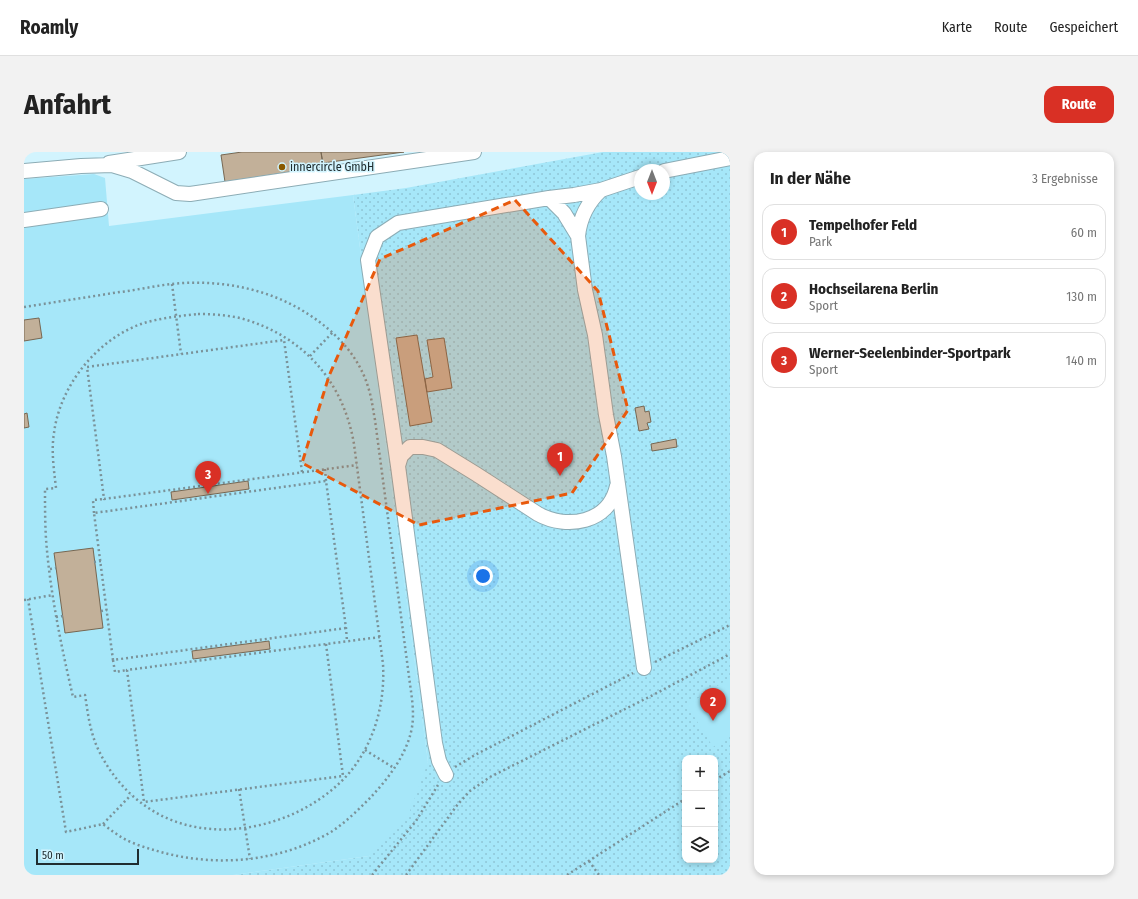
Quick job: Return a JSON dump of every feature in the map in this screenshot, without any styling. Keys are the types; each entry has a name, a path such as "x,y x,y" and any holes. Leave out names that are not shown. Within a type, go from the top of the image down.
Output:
{"lane":[{"path":"93,166 147,154 179,152"},
{"path":"24,171 112,165 132,171 176,193 190,194 474,152"},
{"path":"670,170 730,158"},
{"path":"446,775 439,761 435,743 398,466 368,260 377,237 398,223 601,190 634,179"},
{"path":"601,190 593,198 582,215 578,236 580,265 595,335 644,668"},
{"path":"549,198 564,213 578,236"},
{"path":"24,220 100,209"},
{"path":"398,466 401,456 410,447 423,447 437,450 538,514 557,522 587,520 598,514 609,505 615,496 617,484"}],"path":[{"path":"24,307 172,284 205,283 240,286 272,296 296,306 316,319 333,332 348,348 360,367 369,389 376,428 413,711 411,731 405,750 394,768 379,788 356,812 332,832 302,846 250,859 217,860 188,858 165,853 142,846 121,837 103,824"},
{"path":"172,284 181,354"},
{"path":"220,314 257,324 285,339 310,356 331,382 346,412 351,427 380,637 384,675 382,698 378,717 365,750 332,790 317,801 301,811 283,819 245,827 217,829 190,826 163,816 131,795 114,776 98,749 92,732 85,695 73,697 56,617 46,538 45,489 56,488 54,434 57,418 62,404 76,377 95,354 108,342 123,332 143,324 176,316 220,314"},
{"path":"310,356 333,332"},
{"path":"86,366 285,339"},
{"path":"285,339 302,472"},
{"path":"86,366 104,499"},
{"path":"357,465 93,500 113,660 115,672 380,637"},
{"path":"325,469 347,641"},
{"path":"94,513 326,481"},
{"path":"94,562 101,562"},
{"path":"50,569 56,568"},
{"path":"53,595 26,599 66,832 103,824 131,795"},
{"path":"101,611 107,610"},
{"path":"56,617 62,616"},
{"path":"372,875 416,821 436,788 446,775 458,765 730,625"},
{"path":"113,660 346,628"},
{"path":"326,644 344,776"},
{"path":"406,875 458,804 470,791 490,777 655,694 730,654"},
{"path":"127,670 144,803"},
{"path":"365,750 394,768"},
{"path":"718,778 730,771"},
{"path":"144,803 344,776"},
{"path":"239,789 250,859"},
{"path":"567,875 682,801"},
{"path":"589,861 599,875"}],"highlighted area":[{"path":"515,200 598,291 628,410 572,493 419,525 302,463 329,376 380,259"}],"shaded area":[{"path":"603,152 730,152 730,875 233,875 369,856 428,762 353,195 406,188"},
{"path":"94,174 105,178 109,226 353,195 428,762 407,819 369,856 233,875 24,875 24,179"},
{"path":"730,678 730,736 713,747 687,705"}],"building":[{"path":"242,152 321,152 323,167 225,182 221,155"},
{"path":"321,152 404,152 323,163"},
{"path":"39,318 42,338 24,341 24,320"},
{"path":"417,335 432,422 410,426 396,338"},
{"path":"444,338 452,388 427,392 425,379 433,377 427,340"},
{"path":"644,406 645,412 649,411 651,422 647,423 649,429 639,431 635,408"},
{"path":"27,413 29,427 24,428 24,414"},
{"path":"676,439 677,447 652,451 651,444"},
{"path":"248,481 249,489 172,500 171,492"},
{"path":"93,548 103,628 65,633 54,553"},
{"path":"269,641 270,649 193,659 192,651"}],"place":[{"name":"innercircle GmbH","path":"282,167"},
{"name":"Tempelhofer Feld","path":"560,476"},
{"name":"Werner-Seelenbinder-Sportpark","path":"208,494"},
{"name":"Hochseilarena Berlin","path":"713,721"}]}
